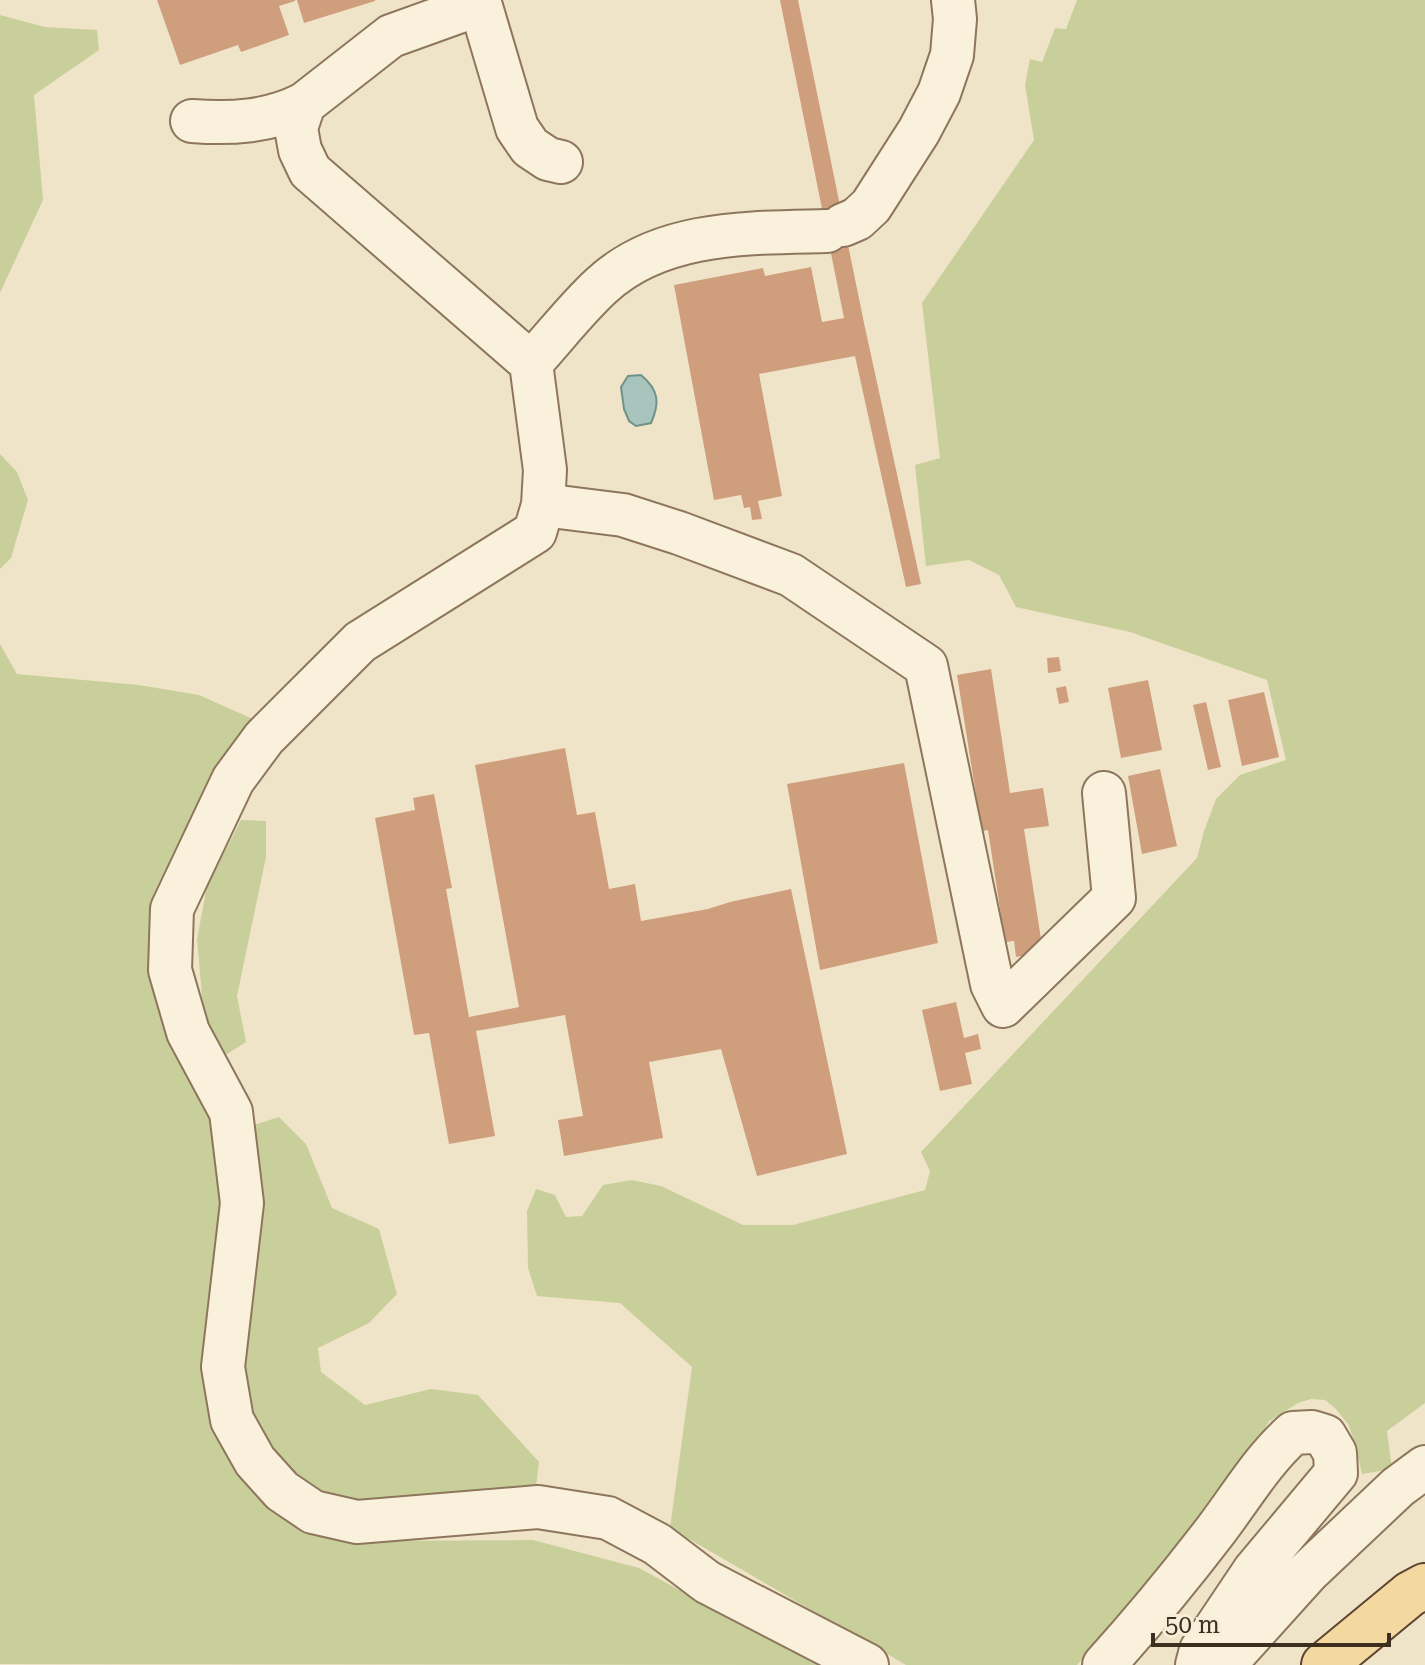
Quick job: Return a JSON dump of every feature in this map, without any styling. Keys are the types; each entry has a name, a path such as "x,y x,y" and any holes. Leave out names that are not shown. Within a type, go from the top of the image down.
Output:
{"main road":[{"path":"1324,1665 1410,1594 1425,1586"}],"street":[{"path":"531,363 601,286 629,264 653,253 718,236 835,228 857,219 871,206 919,131 939,93 952,55 953,0"},
{"path":"192,121 220,123 283,114 304,104 391,36 479,2 517,128 530,147 548,159 561,162"},
{"path":"304,104 296,128 300,150 310,171 531,363 545,470 543,505 535,532 360,642 264,738 233,780 172,909 170,970 188,1032 231,1112 242,1203 223,1367 232,1420 255,1461 282,1491 313,1512 357,1522 538,1507 608,1518 657,1544 707,1582 867,1665"},
{"path":"543,505 623,515 791,575 926,666 992,984 1003,1006 1114,898 1104,793"},
{"path":"1104,1665 1216,1530 1275,1448 1293,1433 1312,1432 1325,1436 1335,1453 1336,1473 1254,1571 1201,1650 1197,1665"},
{"path":"1224,1665 1308,1572 1398,1487 1425,1467"}],"green space":[{"path":"1077,0 1425,0 1425,1403 1387,1431 1392,1469 1362,1474 1348,1424 1325,1400 1311,1399 1298,1403 1269,1421 1228,1491 1077,1665 906,1665 670,1528 692,1367 620,1303 537,1296 528,1268 527,1211 536,1189 555,1195 566,1217 582,1216 603,1185 632,1180 661,1186 743,1225 793,1225 925,1190 930,1171 921,1152 1197,858 1216,799 1240,775 1286,760 1267,680 1130,632 1016,607 999,575 969,560 926,566 915,465 940,458 922,303 1034,140 1025,85 1030,59 1042,62 1055,28 1066,29"},
{"path":"0,15 45,27 97,30 99,50 34,95 43,200 0,293"},
{"path":"0,454 17,472 28,500 11,558 0,569"},
{"path":"0,644 17,674 139,685 199,695 253,719 195,808 153,895 154,968 205,1103 228,1200 214,1407 354,1541 533,1540 639,1568 818,1665 0,1664"},
{"path":"241,820 266,821 266,857 237,996 246,1042 224,1056 205,1031 197,939 207,886"},
{"path":"279,1117 306,1144 332,1208 379,1229 397,1294 369,1323 318,1348 321,1372 365,1405 431,1389 478,1395 539,1462 536,1487 360,1505 310,1497 243,1412 251,1126"}],"water":[{"path":"641,375 651,386 657,403 651,423 636,426 629,421 624,409 621,387 628,376"}],"building":[{"path":"157,0 295,1 279,6 289,35 241,52 238,45 180,65"},
{"path":"297,0 375,0 375,1 304,23"},
{"path":"780,0 798,0 921,584 906,587 855,356 759,374 782,496 758,501 762,519 752,520 750,507 744,508 741,495 714,500 674,285 763,268 765,276 811,267 822,322 844,318"},
{"path":"1059,657 1061,671 1048,673 1047,658"},
{"path":"991,669 1010,793 1043,788 1049,826 1024,829 1043,952 1016,957 1014,941 1005,942 988,830 979,832 957,675"},
{"path":"1148,680 1162,750 1121,758 1108,688"},
{"path":"1066,686 1069,702 1059,704 1056,688"},
{"path":"1264,692 1279,757 1242,766 1228,700"},
{"path":"1206,702 1221,767 1208,770 1193,705"},
{"path":"565,748 577,815 595,812 609,889 635,884 641,921 791,889 847,1154 757,1176 721,1049 649,1062 663,1138 564,1156 558,1120 583,1116 565,1015 476,1031 495,1136 449,1144 429,1033 414,1035 375,818 415,810 413,798 434,794 452,888 446,889 469,1017 519,1007 475,765"},
{"path":"904,763 938,943 820,970 787,784"},
{"path":"1160,769 1177,846 1142,854 1128,776"},
{"path":"956,1002 964,1038 978,1034 981,1049 965,1053 972,1084 940,1091 922,1010"}]}
